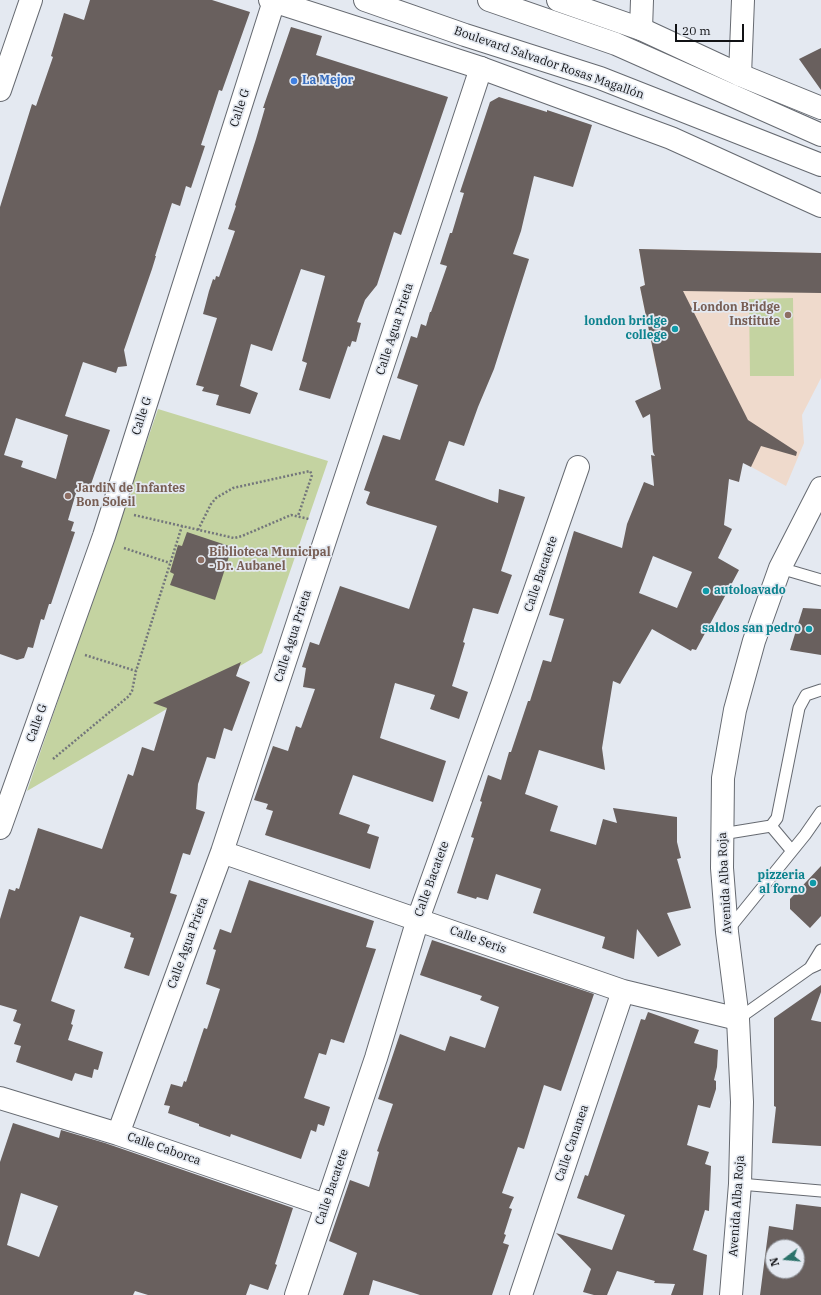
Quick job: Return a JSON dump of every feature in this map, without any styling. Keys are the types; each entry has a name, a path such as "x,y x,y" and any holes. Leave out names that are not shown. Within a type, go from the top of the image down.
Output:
{"main road":[{"path":"0,90 31,0"},
{"name":"Boulevard Salvador Rosas Magallón","path":"366,0 465,35 600,78 821,165"},
{"path":"489,0 616,44 821,135"},
{"path":"558,0 641,29 740,74 821,108"},
{"path":"641,29 642,0"},
{"path":"740,74 743,0"},
{"path":"272,1 481,68 671,138 821,206"},
{"name":"Calle G","path":"0,828 112,511 272,1"},
{"name":"Calle Agua Prieta","path":"118,1134 222,852 481,68"},
{"name":"Calle Bacatete","path":"296,1295 376,1058 418,919 578,467"},
{"name":"Avenida Alba Roja","path":"731,1295 740,1184 742,1102 738,1019 727,932 722,868 723,778 735,710 754,641 780,568 821,488"},
{"name":"Calle Seris","path":"222,852 624,991 738,1019"},
{"name":"Calle Cananea","path":"521,1295 624,991"},
{"name":"Calle Caborca","path":"0,1098 118,1134 326,1205"}],"lane":[{"path":"780,568 821,580"},
{"path":"722,834 771,826 777,818 799,708 806,695 821,690"},
{"path":"727,932 792,851 821,812"},
{"path":"771,826 792,851"},
{"path":"810,968 821,950"},
{"path":"738,1019 810,968 821,963"},
{"path":"740,1184 821,1191"}],"path":[{"path":"198,530 210,504 216,498 233,488 310,471 312,475 298,516"},
{"path":"112,511 234,538 291,515 330,525"},
{"path":"133,522 135,516"},
{"path":"53,759 129,696 132,691 136,671 182,526"},
{"path":"126,542 124,548 170,564"},
{"path":"80,654 136,671"}],"shaded area":[{"path":"639,249 821,253 821,378 802,415 804,443 786,486 704,441 665,362 656,367 640,287 645,285"}],"green space":[{"path":"793,298 794,376 750,376 749,299"},
{"path":"158,409 328,461 262,653 27,791"}],"building":[{"path":"90,0 212,0 250,12 222,91 219,90 201,145 205,146 191,188 186,186 180,206 172,203 152,269 124,350 127,366 118,367 116,373 83,362 65,416 110,430 90,487 79,483 68,520 74,522 71,531 75,532 51,604 49,604 44,620 41,619 33,648 28,647 24,658 17,660 0,654 0,207 32,104 36,106 53,57 51,56 64,13 84,20","holes":["16,418 68,435 56,479 21,467 23,461 4,455"]},
{"path":"291,27 322,36 316,55 448,97 401,235 394,232 377,285 365,300 357,322 361,323 356,342 352,341 350,347 348,346 330,399 299,390 307,363 302,361 325,276 301,269 272,351 251,344 240,386 258,393 250,414 216,405 219,395 202,391 204,387 196,385 217,318 203,314 213,279 215,280 216,276 219,277 235,231 228,229 265,108 263,108"},
{"path":"821,48 821,90 799,59"},
{"path":"499,97 547,112 547,110 592,125 573,187 534,176 521,231 513,254 529,259 494,369 464,446 449,441 435,480 498,503 499,489 525,497 501,571 512,575 498,614 473,608 463,642 465,643 452,686 468,692 459,719 430,709 435,695 395,683 380,738 446,761 433,802 353,775 339,814 370,825 367,833 379,837 370,869 265,835 273,811 266,809 268,804 254,800 273,746 288,751 296,726 301,728 315,689 303,687 306,668 302,667 310,642 319,645 340,586 409,609 437,526 368,505 366,503 370,492 364,490 383,435 400,440 418,385 397,378 411,336 417,338 421,324 426,326 447,266 440,264 450,233 452,233 464,193 460,192 490,102"},
{"path":"639,249 821,253 821,293 683,291 748,420 797,452 796,456 761,446 751,467 743,463 739,482 729,479 724,525 732,529 718,558 739,570 696,650 692,649 691,651 652,629 620,684 613,681 602,748 605,770 539,750 525,794 558,806 550,831 596,845 603,819 617,823 613,808 677,817 677,842 681,858 677,859 691,908 667,913 681,945 658,957 637,929 634,959 602,948 605,937 533,913 541,889 496,874 488,900 477,897 476,899 457,893 474,838 471,837 482,802 480,801 488,775 501,780 509,752 511,752 528,701 530,701 543,660 551,662 564,619 549,615 574,531 622,548 627,524 644,482 654,486 651,455 655,456 653,452 650,414 643,418 635,401 661,389 640,287 645,285","holes":["653,556 692,572 677,608 639,593"]},
{"name":"Biblioteca Municipal - Dr. Aubanel","path":"187,532 232,547 215,600 170,585 174,574 170,572 178,545 182,546"},
{"name":"saldos san pedro","path":"803,608 821,609 821,655 790,650"},
{"path":"241,662 236,676 250,682 232,731 224,728 215,759 207,757 198,784 196,809 205,812 190,855 183,853 170,893 177,895 149,976 124,968 134,938 130,937 131,933 80,916 51,1001 75,1010 71,1024 73,1025 68,1040 103,1052 98,1070 94,1069 92,1078 75,1073 72,1081 16,1062 21,1046 14,1044 21,1024 13,1021 17,1010 0,1005 0,919 9,889 15,891 16,888 19,889 38,828 102,849 128,774 133,776 142,747 154,751 167,708 153,703"},
{"name":"pizzeria al forno","path":"821,866 821,916 810,928 790,909 790,899"},
{"path":"249,880 374,921 366,947 376,949 344,1043 331,1039 326,1055 319,1053 304,1098 330,1107 324,1126 318,1124 316,1132 311,1130 301,1159 231,1134 230,1137 199,1126 199,1124 168,1113 170,1106 164,1105 171,1084 182,1087 184,1081 186,1082 204,1028 207,1029 220,989 206,984 216,950 213,949 220,929 231,933"},
{"path":"432,940 594,994 561,1091 544,1085 524,1149 518,1147 502,1193 514,1197 509,1208 512,1209 504,1234 506,1235 503,1243 509,1245 492,1295 420,1295 373,1280 369,1295 343,1295 357,1253 329,1241 350,1180 369,1187 379,1152 377,1151 393,1104 378,1099 400,1034 445,1051 450,1036 485,1048 499,1007 480,1000 482,996 420,975"},
{"path":"821,985 821,992 811,1020 821,1022 821,1146 772,1143 776,1107 774,1106 774,1018"},
{"path":"648,1012 699,1030 694,1043 718,1050 717,1067 714,1080 716,1081 716,1089 710,1108 698,1105 687,1145 709,1152 705,1164 711,1166 709,1211 705,1210 693,1250 707,1255 703,1295 671,1295 675,1284 654,1283 655,1281 617,1271 607,1295 594,1295 583,1292 591,1269 556,1233 612,1250 625,1215 577,1198 585,1175 588,1176 641,1019 645,1020"},
{"path":"13,1123 59,1138 61,1130 105,1143 293,1208 275,1264 277,1265 268,1290 250,1284 246,1295 148,1295 135,1291 133,1295 0,1295 0,1162","holes":["21,1193 58,1206 39,1257 7,1245"]},
{"path":"796,1204 821,1207 821,1295 760,1295 765,1257 765,1279 805,1279 805,1239 767,1239 769,1226 793,1230"}],"place":[{"name":"La Mejor","path":"294,81"},
{"name":"London Bridge Institute","path":"788,315"},
{"name":"london bridge college","path":"675,329"},
{"name":"JardiN de Infantes Bon Soleil","path":"68,496"},
{"name":"Biblioteca Municipal - Dr. Aubanel","path":"201,560"},
{"name":"autoloavado","path":"706,591"},
{"name":"saldos san pedro","path":"809,629"},
{"name":"pizzeria al forno","path":"813,883"}]}
